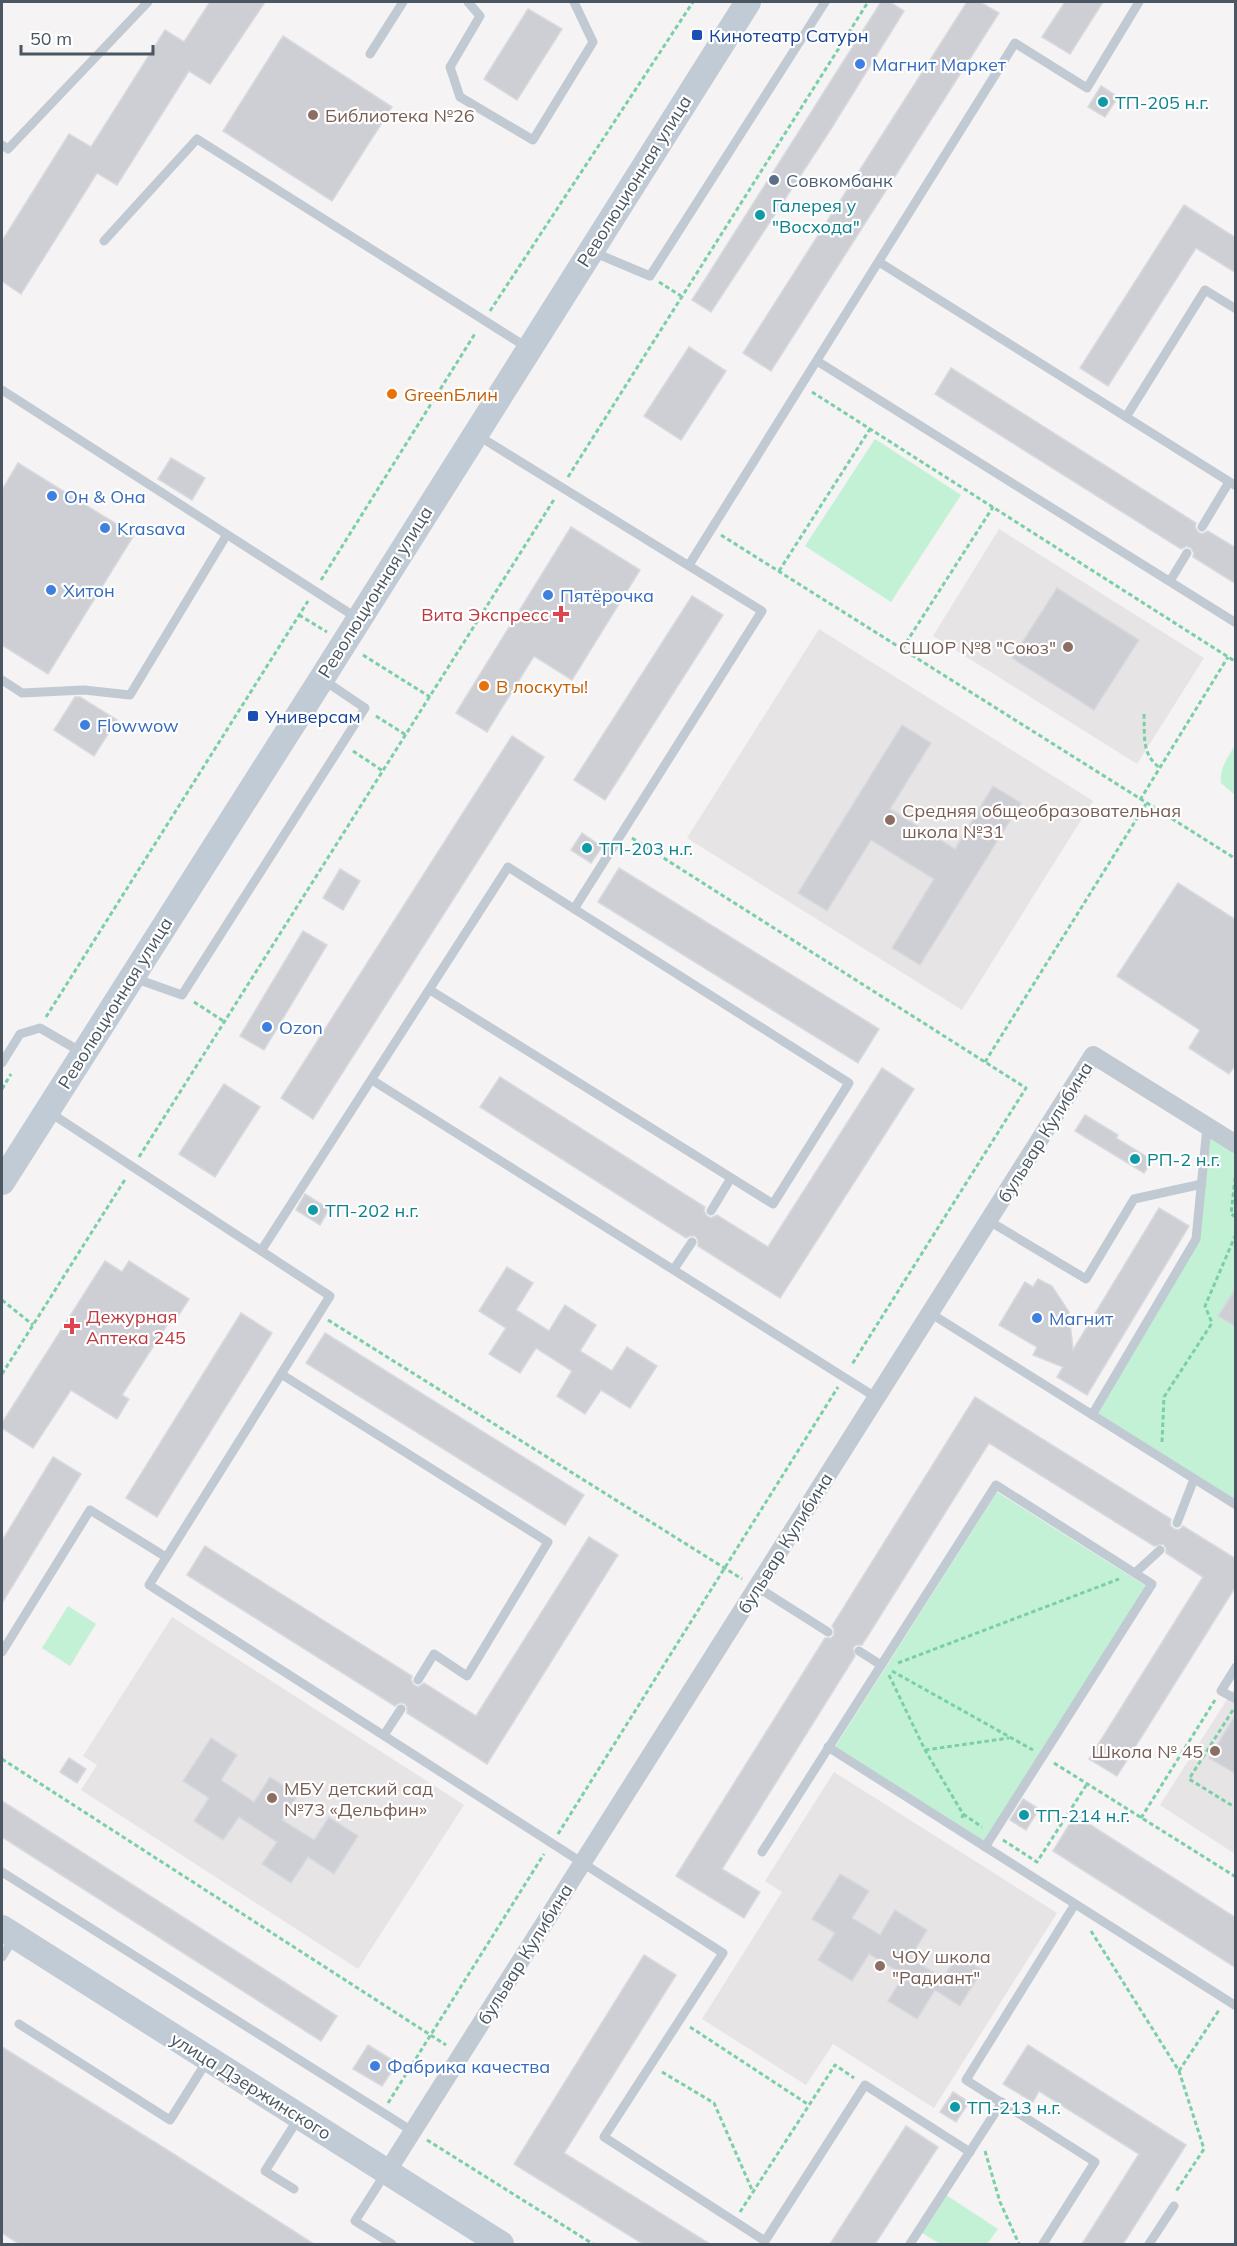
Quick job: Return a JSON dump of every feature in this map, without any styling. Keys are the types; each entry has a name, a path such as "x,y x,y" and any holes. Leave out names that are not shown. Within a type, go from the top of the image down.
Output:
{"main road":[{"name":"Революционная улица","path":"2,1182 748,2"},
{"name":"улица Дзержинского","path":"6,1941 208,2059 501,2244"}],"street":[{"name":"бульвар Кулибина","path":"387,2172 1093,1055 1236,1144"}],"lane":[{"path":"2,145 8,149 148,2"},
{"path":"370,54 403,2"},
{"path":"468,2 480,16 450,67 460,97 533,140 593,42 574,2"},
{"path":"590,251 650,276 825,2"},
{"path":"689,566 1015,43 1087,88 1139,2"},
{"path":"104,242 197,139 528,348"},
{"path":"879,262 1232,484 1202,527"},
{"path":"1126,417 1205,290 1236,309"},
{"path":"817,361 1236,623"},
{"path":"2,392 359,620"},
{"path":"475,434 762,611 574,909"},
{"path":"2,680 22,693 84,690 130,695 226,536"},
{"path":"1170,581 1187,553"},
{"path":"132,977 182,995 365,708 322,678"},
{"path":"261,1251 508,867 849,1083 774,1204 430,990"},
{"path":"2,1063 20,1034 40,1028 83,1054"},
{"path":"372,1080 877,1398"},
{"path":"47,1111 330,1296 148,1585 723,1953 604,2137 765,2241 866,2085 970,2152"},
{"path":"1092,1415 1196,1239 1207,1127"},
{"path":"711,1211 731,1178"},
{"path":"989,1221 1086,1280 1134,1199 1202,1184"},
{"path":"674,1269 692,1242"},
{"path":"930,1313 1236,1505"},
{"path":"281,1374 548,1542 467,1676 434,1654 418,1680"},
{"path":"1177,1522 1194,1479"},
{"path":"762,1852 883,1666 996,1485 1152,1584 985,1847"},
{"path":"2,1652 90,1510 166,1557"},
{"path":"1135,1573 1160,1550"},
{"path":"757,1587 828,1632"},
{"path":"859,1651 883,1666"},
{"path":"1236,1667 1221,1691 1236,1699"},
{"path":"384,1735 401,1709"},
{"path":"828,1748 1236,2006"},
{"path":"2,1872 412,2131"},
{"path":"1043,2244 1095,2162 966,2079 1075,1904"},
{"path":"19,2025 170,2120 208,2059"},
{"path":"910,2244 1002,2102"},
{"path":"294,2189 265,2171 299,2117"},
{"path":"387,2172 355,2221 392,2244"},
{"path":"1149,2244 1172,2204"}],"path":[{"path":"40,1028 483,321 693,2"},
{"path":"2,1374 868,2"},
{"path":"650,276 682,297"},
{"path":"802,385 1236,662"},
{"path":"779,571 870,429"},
{"path":"902,649 993,507"},
{"path":"712,529 1236,859"},
{"path":"299,615 430,697"},
{"path":"1140,800 1228,657"},
{"path":"365,708 406,735"},
{"path":"1144,714 1146,751 1150,760 1160,768"},
{"path":"342,744 383,771"},
{"path":"986,1062 1146,804"},
{"path":"383,2112 1026,1088 622,832"},
{"path":"182,995 225,1022"},
{"path":"2,1089 12,1072"},
{"path":"1236,1170 1231,1214 1236,1217"},
{"path":"1162,1459 1164,1397 1212,1323 1205,1306 1236,1234"},
{"path":"2,1300 33,1325"},
{"path":"319,1314 757,1587"},
{"path":"883,1666 1135,1573"},
{"path":"883,1666 1043,1755 1236,1877"},
{"path":"883,1666 925,1750 963,1814 959,1830"},
{"path":"1142,1818 1221,1691"},
{"path":"1236,1705 1189,1779 1236,1808"},
{"path":"925,1750 1010,1738"},
{"path":"2,1759 461,2055"},
{"path":"1037,1862 1087,1784"},
{"path":"1075,1904 1179,2071 1204,2149 1172,2204"},
{"path":"1179,2071 1226,2000"},
{"path":"679,2020 809,2105"},
{"path":"651,2065 714,2103 753,2192"},
{"path":"734,2221 835,2065 866,2085"},
{"path":"412,2131 593,2244"},
{"path":"980,2135 1000,2202 1019,2244"}],"shaded area":[{"name":"СШОР №8 \"Союз\"","path":"999,529 1204,658 1137,764 933,636"},
{"name":"Средняя общеобразовательная школа №31","path":"819,629 1093,801 962,1010 687,838"},
{"name":"МБУ детский сад №73 «Дельфин»","path":"172,1617 464,1805 358,1969 81,1790 97,1765 83,1756"},
{"name":"Школа № 45","path":"1235,1687 1235,1854 1160,1805"},
{"name":"ЧОУ школа \"Радиант\"","path":"834,1772 1057,1913 934,2108 833,2044 806,2085 702,2019 782,1892 765,1881"}],"green space":[{"path":"875,439 961,495 891,602 805,546"},
{"path":"1235,745 1236,795 1221,783 1221,773"},
{"path":"1208,1129 1235,1147 1235,1502 1096,1414 1199,1239"},
{"path":"997,1492 1146,1586 984,1841 835,1747"},
{"path":"68,1606 96,1624 70,1666 42,1648"},
{"path":"943,2193 998,2229 987,2244 940,2244 919,2231"}],"building":[{"path":"210,2 265,2 210,84 189,71 117,185 97,173 21,294 2,281 2,241 69,134 91,147 165,30 184,42"},
{"path":"881,2 890,2 904,11 831,129 711,312 692,300"},
{"path":"967,2 980,2 999,13 771,371 743,353"},
{"path":"1065,2 1103,2 1070,54 1042,37"},
{"path":"528,9 562,29 517,100 484,79"},
{"path":"283,36 392,107 332,201 223,131"},
{"name":"ТП-205 н.г.","path":"1101,86 1118,97 1105,117 1088,107"},
{"path":"1184,205 1236,238 1236,273 1196,248 1108,386 1080,368"},
{"path":"689,347 726,371 681,440 644,416"},
{"path":"951,368 1196,523 1195,527 1198,532 1202,534 1208,531 1236,548 1236,584 1193,557 1194,553 1191,548 1187,546 1181,549 935,394"},
{"path":"171,458 205,478 192,500 158,479"},
{"name":"Хитон","path":"18,463 134,535 48,674 2,645 2,490"},
{"path":"571,527 640,570 572,680 534,656 487,732 456,713"},
{"path":"1057,588 1139,640 1094,710 1012,658"},
{"path":"692,596 723,615 605,800 574,780"},
{"name":"Flowwow","path":"75,697 80,697 117,720 94,756 54,730"},
{"path":"902,725 931,743 890,809 955,849 993,786 1021,803 920,965 892,948 934,879 871,840 827,911 798,893"},
{"path":"512,736 544,757 313,1119 281,1098"},
{"name":"ТП-203 н.г.","path":"582,833 602,847 591,863 571,850"},
{"path":"619,868 879,1029 858,1063 598,902"},
{"path":"340,869 360,881 343,910 323,898"},
{"path":"1178,883 1236,920 1236,1064 1229,1074 1189,1048 1200,1030 1117,976"},
{"path":"303,931 327,945 264,1050 240,1036"},
{"path":"882,1068 914,1089 780,1298 698,1246 695,1236 686,1238 480,1107 500,1077 705,1207 704,1211 707,1216 711,1218 717,1215 768,1247"},
{"path":"224,1084 260,1107 215,1177 179,1154"},
{"path":"1085,1115 1118,1135 1116,1138 1152,1160 1144,1173 1075,1131"},
{"name":"ТП-202 н.г.","path":"305,1194 329,1209 320,1225 296,1210"},
{"path":"1159,1208 1189,1226 1087,1395 1057,1377 1063,1367 1033,1355 1037,1347 999,1325 1025,1282 1033,1287 1038,1279 1052,1286 1069,1312 1073,1350"},
{"path":"105,1261 122,1272 129,1261 189,1299 178,1316 174,1314 122,1395 129,1399 117,1419 71,1390 33,1448 2,1428 2,1423"},
{"path":"507,1267 533,1283 516,1310 549,1331 565,1305 596,1325 580,1351 612,1371 627,1347 657,1366 630,1408 601,1390 585,1414 557,1396 572,1371 536,1348 520,1373 489,1354 506,1328 479,1311"},
{"path":"1236,1288 1236,1327 1218,1316"},
{"path":"241,1313 272,1333 157,1517 126,1498"},
{"path":"325,1333 584,1495 565,1525 306,1363"},
{"path":"975,1397 1171,1519 1170,1525 1174,1529 1179,1530 1183,1526 1236,1559 1236,1586 1117,1776 1089,1759 1203,1577 1166,1553 1163,1544 1154,1546 989,1443 862,1645 856,1645 853,1648 855,1656 722,1869 760,1892 744,1918 676,1876 825,1638 831,1638 834,1635 832,1626"},
{"path":"53,1457 81,1474 2,1603 2,1541"},
{"path":"589,1537 618,1555 487,1764 407,1713 404,1703 395,1706 187,1575 205,1546 412,1676 411,1680 414,1685 418,1687 424,1683 476,1716"},
{"path":"1236,1714 1236,1774 1209,1758"},
{"path":"211,1738 237,1755 221,1780 254,1802 270,1777 298,1795 282,1820 314,1840 329,1817 358,1836 334,1874 308,1857 291,1883 262,1864 277,1842 239,1817 223,1840 194,1821 209,1798 183,1781"},
{"path":"69,1758 86,1769 77,1783 60,1772"},
{"name":"ТП-214 н.г.","path":"1023,1799 1039,1809 1026,1830 1010,1820"},
{"path":"2,1801 337,2016 321,2041 2,1837"},
{"path":"1075,1815 1236,1918 1236,1968 1053,1851"},
{"path":"840,1874 869,1891 852,1918 880,1935 895,1910 927,1930 910,1958 943,1978 958,1955 982,1970 960,2006 935,1990 917,2019 888,2001 904,1975 869,1954 852,1981 818,1960 835,1933 812,1919"},
{"path":"644,1955 676,1975 564,2153 710,2244 643,2244 514,2164"},
{"name":"Фабрика качества","path":"368,2045 397,2063 382,2086 353,2069"},
{"path":"1028,2045 1186,2145 1123,2244 1082,2244 1139,2154 1039,2091 1033,2102 1003,2084"},
{"path":"2,2047 314,2244 19,2244 2,2233"},
{"name":"ТП-213 н.г.","path":"953,2092 969,2102 956,2122 940,2112"},
{"path":"906,2126 938,2147 875,2244 830,2244"}],"place":[{"name":"Кинотеатр Сатурн","path":"697,35"},
{"name":"Магнит Маркет","path":"860,64"},
{"name":"ТП-205 н.г.","path":"1103,102"},
{"name":"Библиотека №26","path":"313,115"},
{"name":"Совкомбанк","path":"774,180"},
{"name":"Галерея у \"Восхода\"","path":"760,215"},
{"name":"GreenБлин","path":"392,394"},
{"name":"Он & Она","path":"52,496"},
{"name":"Krasava","path":"105,528"},
{"name":"Хитон","path":"51,590"},
{"name":"Пятёрочка","path":"548,595"},
{"name":"Вита Экспресс","path":"561,614"},
{"name":"СШОР №8 \"Союз\"","path":"1068,647"},
{"name":"В лоскуты!","path":"484,686"},
{"name":"Универсам","path":"253,716"},
{"name":"Flowwow","path":"85,725"},
{"name":"Средняя общеобразовательная школа №31","path":"890,820"},
{"name":"ТП-203 н.г.","path":"587,848"},
{"name":"Ozon","path":"267,1027"},
{"name":"РП-2 н.г.","path":"1135,1159"},
{"name":"ТП-202 н.г.","path":"313,1210"},
{"name":"Магнит","path":"1037,1318"},
{"name":"Дежурная Аптека 245","path":"72,1326"},
{"name":"Школа № 45","path":"1215,1751"},
{"name":"МБУ детский сад №73 «Дельфин»","path":"272,1798"},
{"name":"ТП-214 н.г.","path":"1024,1815"},
{"name":"ЧОУ школа \"Радиант\"","path":"880,1966"},
{"name":"Фабрика качества","path":"375,2066"},
{"name":"ТП-213 н.г.","path":"955,2107"}]}
